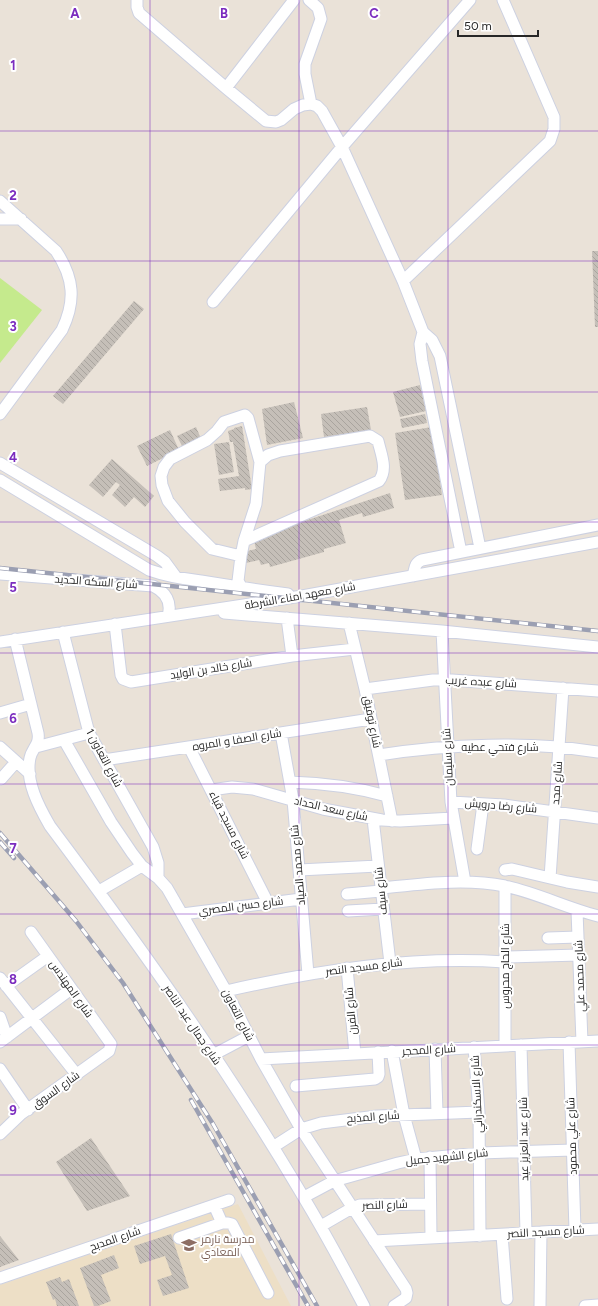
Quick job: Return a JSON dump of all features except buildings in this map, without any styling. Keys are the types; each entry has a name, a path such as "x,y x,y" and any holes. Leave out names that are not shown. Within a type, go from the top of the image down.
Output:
{"street":[{"path":"137,0 139,13 266,122 272,123 281,120 294,109 303,105 311,104 317,106 322,111 342,147 403,281 423,332 432,340 440,356 480,548"},
{"path":"226,88 294,0"},
{"path":"310,0 318,8 321,19 305,64 305,74 311,104"},
{"path":"213,302 342,147 470,0"},
{"path":"403,281 550,141 554,129 554,116 503,0"},
{"path":"0,201 22,219 56,252 63,261 71,284 71,302 67,319 62,330 0,414"},
{"path":"0,219 22,219"},
{"path":"423,332 420,344 422,361 461,552"},
{"path":"241,556 212,549 185,522 168,501 162,485 161,476 164,467 170,459 207,440 224,422 245,415 248,418 260,462 256,504 244,540 241,556 238,581 242,588"},
{"path":"244,540 373,485 383,476 384,471 378,441 370,436 280,451 268,455 260,462"},
{"path":"0,463 156,556 165,562 176,577"},
{"path":"5,489 25,478"},
{"path":"0,480 5,489 158,574 302,596"},
{"path":"413,576 418,562 480,548 598,525"},
{"name":"شارع معهد امناء الشرطة","path":"0,642 302,596 598,542"},
{"name":"شارع السكه الحديد","path":"0,574 153,586 159,589 167,598 170,610 168,616"},
{"path":"205,611 598,647"},
{"path":"287,618 292,656"},
{"name":"شارع توفيق","path":"349,623 365,689 392,821"},
{"name":"شارع خالد بن الوليد","path":"115,624 121,675 126,682 292,656 355,649"},
{"name":"شارع التعاون 1","path":"63,632 86,724 104,760 153,847 158,863 158,878"},
{"name":"شارع سليمان","path":"442,632 451,802 465,882"},
{"name":"شارع جمال عبد الناصر","path":"15,639 39,737 30,758 30,774 37,801 50,826 126,928 213,1055 304,1197 364,1306"},
{"name":"شارع عبده غريب","path":"365,689 421,681 444,680 598,691"},
{"name":"شارع مجد","path":"550,878 563,688"},
{"path":"0,712 31,704"},
{"name":"شارع الصفا و المروه","path":"104,760 371,719"},
{"path":"36,747 90,733"},
{"name":"شارع محمد الصياد","path":"281,733 293,800 308,974"},
{"name":"شارع التعاون","path":"64,740 111,822 132,853 142,866 158,878 167,888 226,991 261,1059 301,1129 406,1289 407,1296 405,1300 394,1306"},
{"path":"0,747 30,774"},
{"name":"شارع مسجد قباء","path":"189,747 268,903"},
{"name":"شارع فتحي عطيه","path":"379,756 405,751 447,747 559,747 598,752"},
{"path":"1,779 16,762"},
{"path":"290,782 339,785 387,796"},
{"name":"شارع سعد الحداد","path":"211,790 242,787 335,811 392,821 453,818"},
{"name":"شارع رضا درويش","path":"451,802 483,804 598,818"},
{"path":"477,849 483,804"},
{"name":"شارع سيف","path":"373,818 390,963"},
{"path":"99,891 142,866"},
{"path":"299,870 378,866"},
{"path":"505,870 512,869 598,887"},
{"path":"347,894 434,883 465,882 506,886 598,916"},
{"name":"شارع الحاج محروس","path":"505,1045 506,886"},
{"name":"شارع حسن المصري","path":"182,914 301,899"},
{"path":"348,911 383,910"},
{"name":"شارع محمد علي","path":"577,910 582,1042"},
{"name":"شارع المهندس","path":"31,932 111,1046"},
{"path":"548,938 578,937"},
{"name":"شارع مسجد النصر","path":"226,991 308,974 390,963 447,960 505,960 579,955"},
{"path":"48,956 3,984 77,1075"},
{"name":"شارع الفرن","path":"347,968 355,1054"},
{"path":"0,1017 3,1040 71,989"},
{"path":"213,1055 249,1036"},
{"name":"شارع علي محمود","path":"570,1042 575,1230"},
{"name":"شارع المحجر","path":"261,1059 522,1044 598,1042"},
{"name":"شارع عبد العزيز عيد","path":"522,1044 526,1233"},
{"name":"شارع السوق","path":"0,1134 14,1120 109,1051 111,1046"},
{"name":"شارع الاسكندراني","path":"474,1047 479,1112 480,1236"},
{"path":"435,1049 437,1113"},
{"path":"392,1051 404,1115 416,1159"},
{"path":"296,1086 375,1079 379,1074 378,1052"},
{"path":"0,1069 28,1110"},
{"name":"شارع المذبح","path":"273,1147 301,1129 342,1119 377,1116 479,1112"},
{"name":"شارع الشهيد جميل","path":"304,1197 334,1181 416,1159 480,1153 573,1150"},
{"path":"430,1157 431,1238"},
{"name":"شارع المدبح","path":"0,1278 229,1200"},
{"name":"شارع النصر","path":"321,1226 352,1208 366,1204 430,1204"},
{"path":"214,1205 222,1223"},
{"path":"179,1238 222,1223 232,1224 268,1293"},
{"name":"شارع مسجد النصر","path":"374,1241 598,1229"},
{"path":"540,1306 541,1232"},
{"path":"502,1235 507,1299"},
{"path":"585,1306 598,1305"}],"shaded area":[{"name":"مدرسة نارمر المعادي","path":"238,1204 291,1306 0,1306 0,1285"}],"green space":[{"path":"0,278 42,310 0,363"}],"railway":[{"path":"0,568 598,631"},
{"path":"0,833 76,921 123,983 213,1124 317,1306"},
{"path":"0,842 14,858"},
{"path":"191,1100 308,1306"}],"place":[{"name":"مدرسة نارمر المعادي","path":"189,1245"}]}
